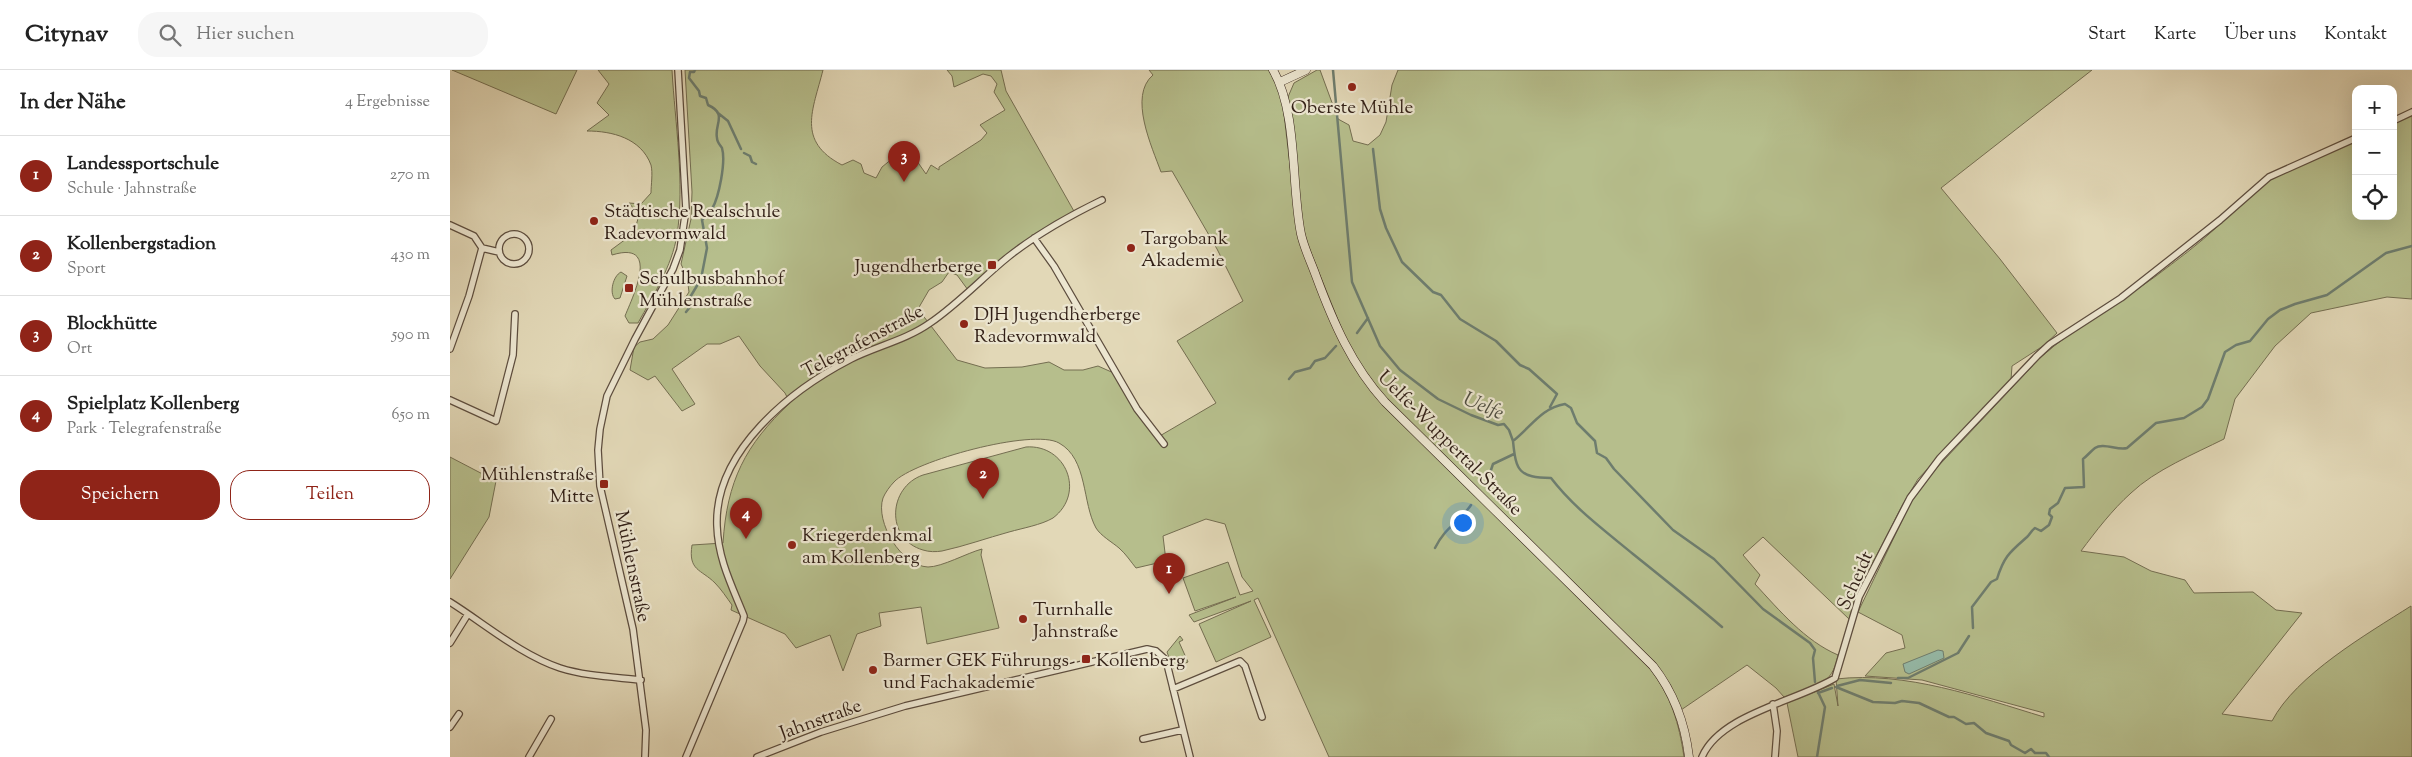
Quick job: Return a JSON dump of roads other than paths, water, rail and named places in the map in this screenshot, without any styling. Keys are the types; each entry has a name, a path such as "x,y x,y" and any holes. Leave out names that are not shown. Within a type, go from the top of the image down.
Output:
{"main road":[{"name":"Uelfe-Wuppertal-Straße","path":"1273,70 1280,82 1290,131 1301,234 1331,313 1360,370 1391,408 1653,666 1669,688 1679,711 1689,757"},
{"path":"1280,82 1306,70"}],"street":[{"name":"Mühlenstraße","path":"646,757 646,730 640,680 626,594 600,486 598,450 600,430 608,396 635,339 673,269 680,250 686,209 678,70"},
{"path":"2397,119 2412,112"},
{"name":"Scheidt","path":"1773,704 1806,693 1835,678 1860,597 1910,498 1940,458 2050,344 2121,298 2220,220 2269,177 2352,140"},
{"name":"Telegrafenstraße","path":"686,757 744,616 723,566 717,524 723,492 740,454 770,416 804,388 853,358 930,323 1034,238 1102,200"},
{"path":"450,225 474,236 482,248 499,252 504,261 516,264 525,259 529,248 522,237 511,234 501,241 499,252"},
{"path":"1034,238 1049,258 1137,409 1164,444"},
{"path":"450,349 469,296 482,248"},
{"path":"450,400 496,421 513,355 515,314"},
{"path":"450,602 525,650 553,665 601,676 640,680"},
{"path":"450,643 468,614"},
{"name":"Jahnstraße","path":"758,757 835,727 912,704 1148,649 1156,651 1166,660 1173,688"},
{"path":"1190,757 1173,688 1240,661 1245,666 1262,717"},
{"path":"1702,757 1706,749 1717,738 1753,713 1773,704 1777,731 1775,757"},
{"path":"450,727 459,714"},
{"path":"530,757 552,719"},
{"path":"1143,739 1182,730"}],"waterway":[{"path":"686,312 690,307 689,299 701,279 707,248 702,220 715,204 723,162 722,148 717,139 719,116 714,108 708,105 706,98 700,96 699,91 689,78 690,72 695,70"},
{"name":"Uelfe","path":"1333,70 1352,282 1380,346 1400,370 1438,399 1471,415 1498,425 1504,424 1509,430 1513,441 1549,410 1565,404 1571,408 1577,423 1595,441 1597,453 1606,458 1614,469 1673,530 1714,559 1763,609 1810,643 1815,650 1813,658 1815,682"},
{"path":"718,113 728,121 741,149"},
{"path":"1373,149 1380,209 1386,228 1402,262 1433,292 1441,295 1460,319 1496,341 1520,365 1529,369 1557,394 1550,407"},
{"path":"744,153 750,156 752,162 756,164"},
{"path":"1973,628 1972,607 1991,582 1997,579 2008,555 2032,530 2035,528 2041,531 2049,525 2052,517 2049,514 2050,509 2058,503 2065,488 2084,487 2083,459 2094,449 2098,446 2127,448 2156,423 2184,418 2202,407 2208,399 2225,352 2236,345 2250,341 2268,319 2280,310 2327,295 2386,253 2412,246"},
{"path":"1357,333 1368,318"},
{"path":"1289,379 1295,372 1310,368 1315,361 1325,358 1336,346"},
{"path":"1513,441 1516,460 1521,471 1532,476 1551,478 1569,499 1590,518 1722,627"},
{"path":"1487,482 1493,464 1514,454"},
{"path":"1435,548 1443,535 1471,505"},
{"path":"1898,678 1908,678 1958,653 1969,636"},
{"path":"1837,686 1860,680 1891,683"},
{"path":"1836,687 1873,702 1895,703 1902,701 1919,703 1966,724 1974,723 1986,733 2009,741 2011,745 2025,753 2031,749 2035,753 2046,753 2049,757"},
{"path":"1818,693 1832,688"},
{"name":"Uelfe","path":"1817,757 1825,707 1818,692"}],"place":[{"name":"Oberste Mühle","path":"1352,87"},
{"name":"Blockhütte","path":"904,182"},
{"name":"Städtische Realschule Radevormwald","path":"594,221"},
{"name":"Targobank Akademie","path":"1131,248"},
{"name":"Jugendherberge","path":"992,265"},
{"name":"Schulbusbahnhof Mühlenstraße","path":"629,288"},
{"name":"DJH Jugendherberge Radevormwald","path":"964,324"},
{"name":"Mühlenstraße Mitte","path":"604,484"},
{"name":"Kollenbergstadion","path":"983,499"},
{"name":"Spielplatz Kollenberg","path":"746,539"},
{"name":"Kriegerdenkmal am Kollenberg","path":"792,545"},
{"name":"Landessportschule","path":"1169,594"},
{"name":"Turnhalle Jahnstraße","path":"1023,619"},
{"name":"Kollenberg","path":"1086,659"},
{"name":"Barmer GEK Führungs- und Fachakademie","path":"873,670"}]}
